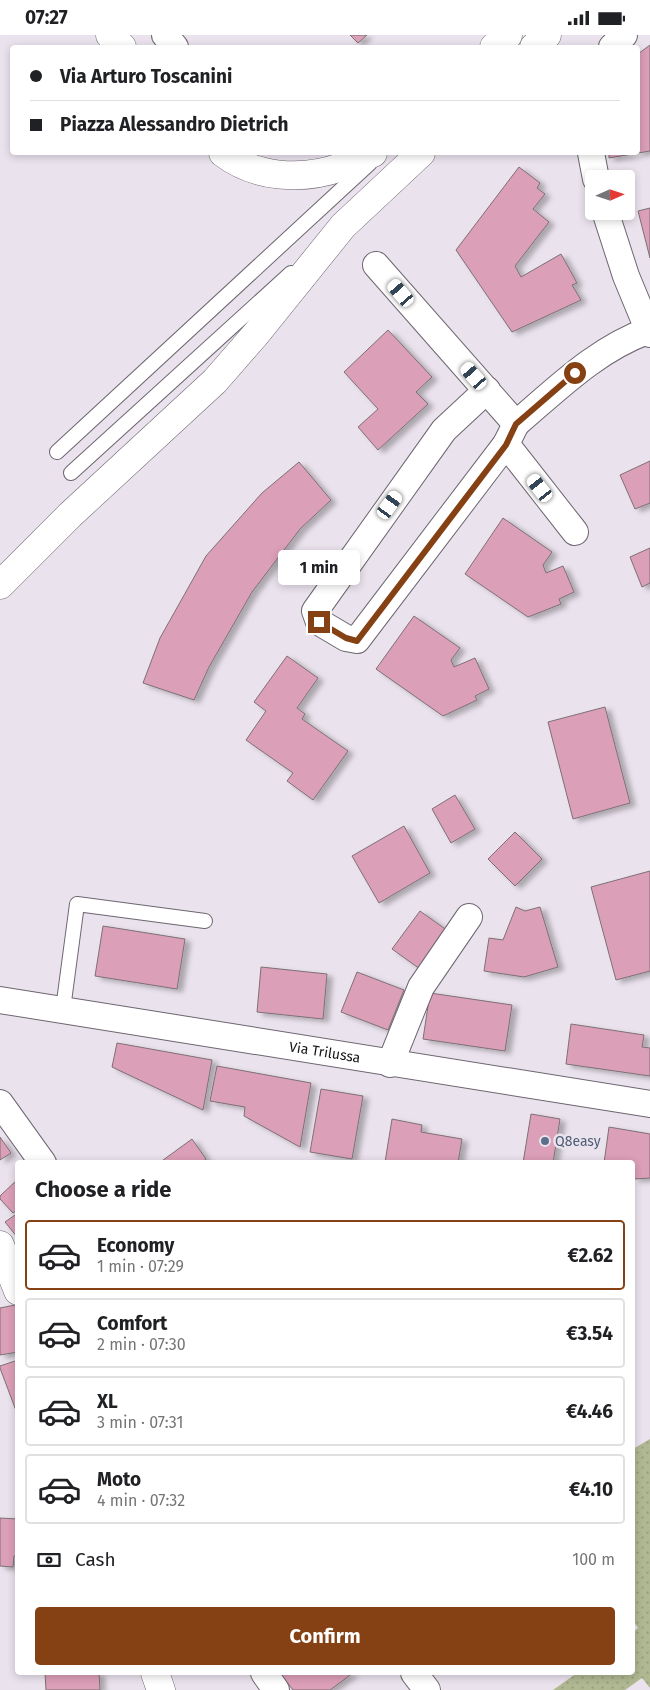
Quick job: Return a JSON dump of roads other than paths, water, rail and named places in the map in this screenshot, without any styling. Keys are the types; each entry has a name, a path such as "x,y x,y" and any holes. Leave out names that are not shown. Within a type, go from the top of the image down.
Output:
{"main road":[{"path":"110,35 120,45"},
{"path":"496,45 508,35"},
{"path":"536,45 547,35"},
{"path":"226,155 263,173 288,175 310,174 336,169 368,155"},
{"path":"0,585 70,515 225,370 343,226 419,155"},
{"path":"0,1245 10,1282"},
{"path":"156,1675 161,1690"}],"street":[{"path":"165,35 173,45"},
{"path":"614,45 624,35"},
{"path":"591,155 594,170"},
{"path":"487,390 444,430 315,611 319,622 346,638 357,641 512,434 575,373 617,344 649,332 614,244 607,220"},
{"path":"376,265 487,390 512,434 575,532"},
{"path":"390,1063 421,987 469,917"},
{"name":"Via Trilussa","path":"0,999 650,1104"},
{"path":"0,1103 41,1160"},
{"path":"265,1675 276,1690"},
{"path":"416,1675 427,1690"}],"lane":[{"path":"57,452 379,155"},
{"path":"71,473 343,226"},
{"path":"63,1009 77,904 205,921"}],"place":[{"name":"Q8easy","path":"545,1141"}]}
